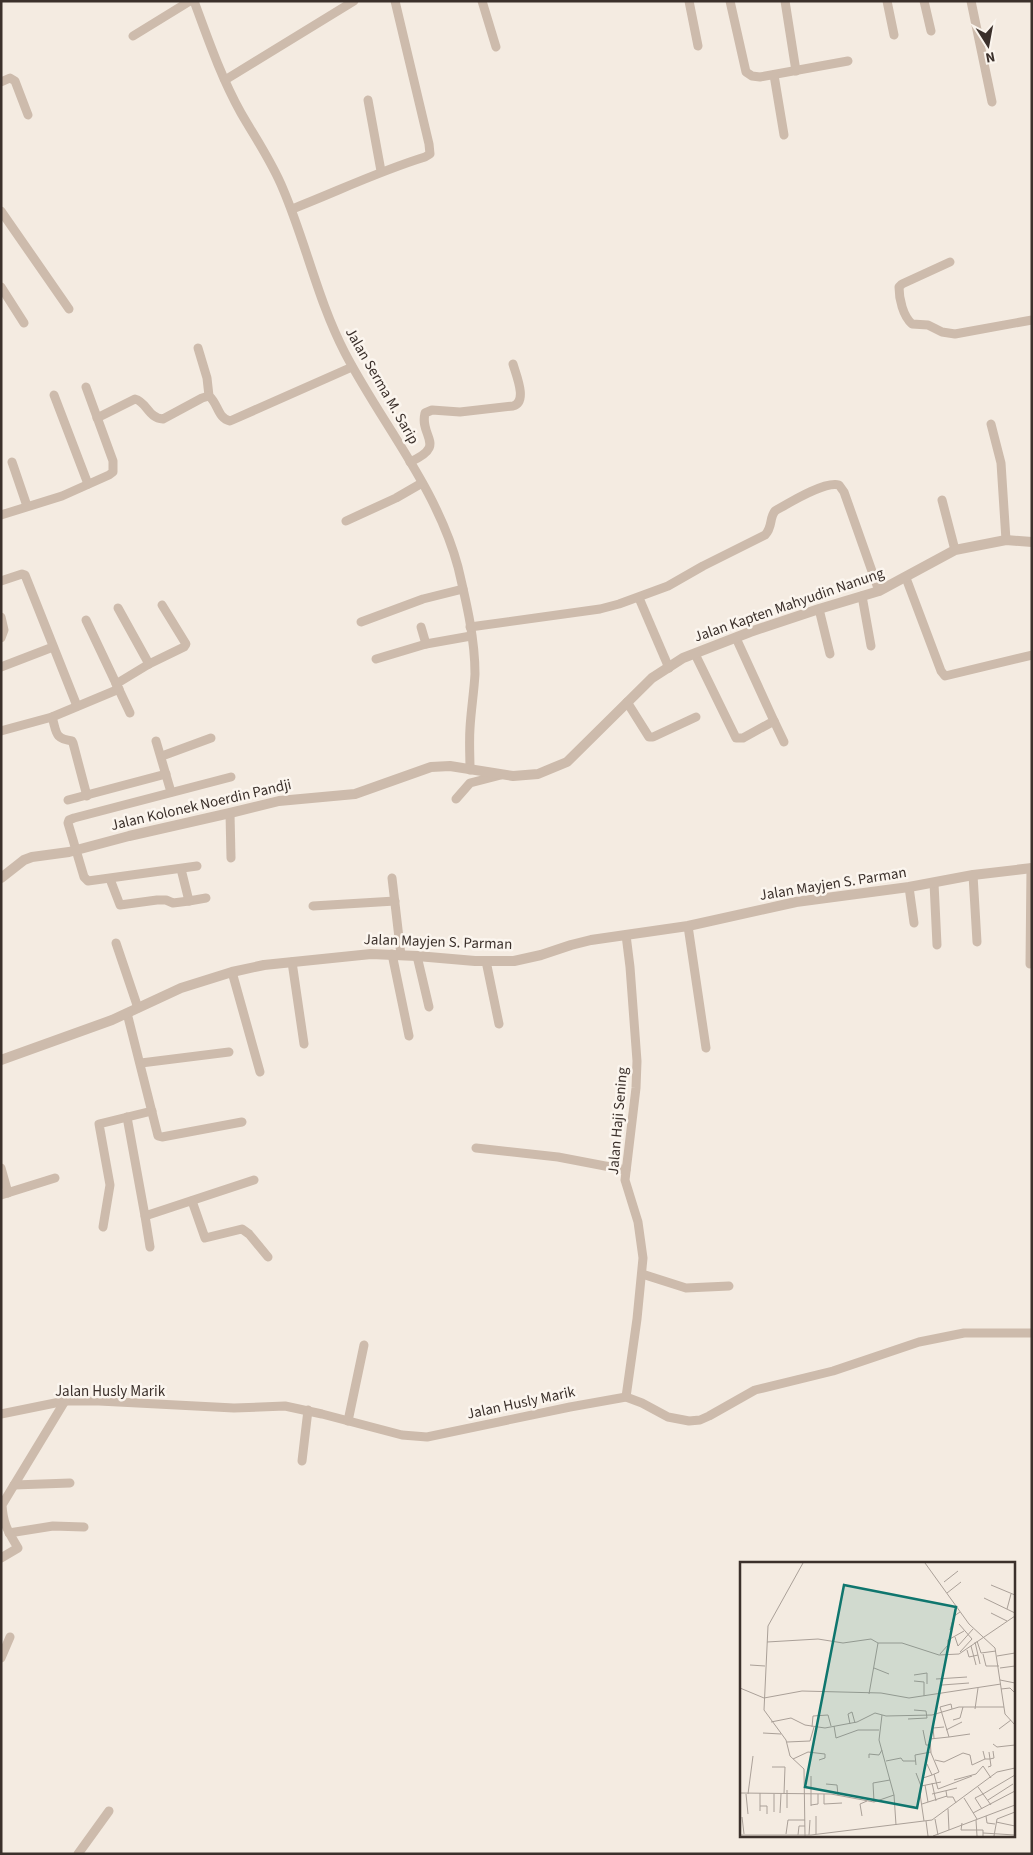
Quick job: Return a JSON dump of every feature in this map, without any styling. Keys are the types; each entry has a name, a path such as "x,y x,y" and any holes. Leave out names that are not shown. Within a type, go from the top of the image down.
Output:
{"street":[{"path":"133,36 190,1"},
{"name":"Jalan Serma M. Sarip","path":"194,1 225,80 241,113 269,158 292,209 327,315 352,367 422,483 442,521 451,546 463,589 471,631 475,673 470,731 470,770"},
{"path":"225,80 354,1"},
{"path":"292,209 353,185 381,171 430,154 395,1"},
{"path":"482,1 496,47"},
{"path":"689,1 698,46"},
{"path":"730,1 746,72 752,76 774,75 848,61"},
{"path":"785,1 796,71"},
{"path":"887,1 894,35"},
{"path":"924,1 931,31"},
{"path":"971,1 992,102"},
{"path":"774,75 784,135"},
{"path":"1,82 10,78 15,81 28,114"},
{"path":"368,100 381,171"},
{"path":"1,211 70,310"},
{"path":"950,262 898,287 906,315 912,324 928,325 942,332 955,334 1032,320"},
{"path":"1,287 24,323"},
{"path":"198,348 205,367 209,396 223,418 230,421 352,367"},
{"path":"410,462 423,456 429,448 429,434 424,417 425,413 432,410 460,412 519,404 521,400 520,391 513,364"},
{"path":"1,515 62,496 109,475 114,468 86,387"},
{"path":"54,395 88,484"},
{"path":"97,418 135,399 141,402 153,416 163,419 209,396"},
{"path":"991,424 1000,463 1006,540"},
{"path":"12,462 27,506"},
{"path":"346,521 396,498 422,483"},
{"path":"376,659 471,631 600,609 639,598 668,586 765,536 769,531 775,511 825,485 839,485 844,492 879,591"},
{"path":"942,500 955,550"},
{"name":"Jalan Kapten Mahyudin Nanung","path":"470,770 513,776 538,774 568,762 652,678 683,658 819,608 879,591 955,550 1006,540 1032,542"},
{"path":"1,581 20,574 25,576 77,706"},
{"path":"906,578 940,671 945,676 1032,655"},
{"path":"361,622 423,599 463,589"},
{"path":"862,596 871,646"},
{"path":"639,598 670,668"},
{"path":"1,731 52,717 77,706 118,686 149,664 184,647 186,644 162,605"},
{"path":"118,608 149,664"},
{"path":"819,608 830,654"},
{"path":"1,617 4,630 1,638"},
{"path":"86,620 130,713"},
{"path":"421,627 426,644"},
{"path":"736,638 784,742"},
{"path":"1,667 53,647"},
{"path":"695,654 736,738 743,738 774,722"},
{"path":"627,702 649,737 653,737 696,717"},
{"path":"52,717 60,739 72,741 73,743 87,796"},
{"path":"162,756 211,738"},
{"path":"156,741 162,756 170,792"},
{"name":"Jalan Kolonek Noerdin Pandji","path":"1,878 24,860 32,857 77,850 293,798 355,794 431,767 450,766 470,770"},
{"path":"68,800 166,774"},
{"path":"456,799 470,783 504,775"},
{"path":"196,866 88,881 84,878 77,850 68,826 69,820 231,777"},
{"path":"230,813 231,858"},
{"path":"1030,964 1031,868"},
{"name":"Jalan Mayjen S. Parman","path":"1,1060 79,1033 181,988 232,972 352,955 397,954 486,961 521,959 541,955 571,944 688,926 796,902 1031,868"},
{"path":"181,869 189,901"},
{"path":"973,875 977,942"},
{"path":"392,878 397,954 409,1036"},
{"path":"110,879 120,905 157,900 166,900 174,903 206,898"},
{"path":"934,883 937,945"},
{"path":"909,887 914,923"},
{"path":"313,906 395,901"},
{"path":"688,926 706,1048"},
{"name":"Jalan Haji Sening","path":"626,935 638,1061 625,1180 641,1238 643,1258 626,1397"},
{"path":"116,943 138,1008"},
{"path":"417,956 429,1007"},
{"path":"486,961 498,1024"},
{"path":"292,962 304,1044"},
{"path":"232,972 260,1072"},
{"path":"127,1013 141,1063 156,1132 160,1137 242,1122"},
{"path":"141,1063 229,1052"},
{"path":"103,1227 110,1185 99,1124 152,1112"},
{"path":"127,1117 150,1247"},
{"path":"476,1148 558,1157 626,1170"},
{"path":"1,1168 4,1194 55,1178"},
{"path":"145,1216 254,1180"},
{"path":"192,1201 205,1238 208,1239 242,1229 249,1234 268,1258"},
{"path":"642,1274 686,1288 729,1286"},
{"path":"626,1397 668,1417 689,1422 709,1416 755,1390 833,1371 919,1342 964,1333 1032,1333"},
{"path":"348,1421 364,1345"},
{"name":"Jalan Husly Marik","path":"1,1414 65,1401 234,1408 286,1406 402,1435 428,1437 626,1397"},
{"path":"1,1558 19,1552 2,1519 2,1504 65,1401"},
{"path":"302,1461 308,1410"},
{"path":"14,1485 70,1484"},
{"path":"9,1533 53,1526 84,1527"},
{"path":"2,1652 10,1638"},
{"path":"78,1854 109,1811"}]}
